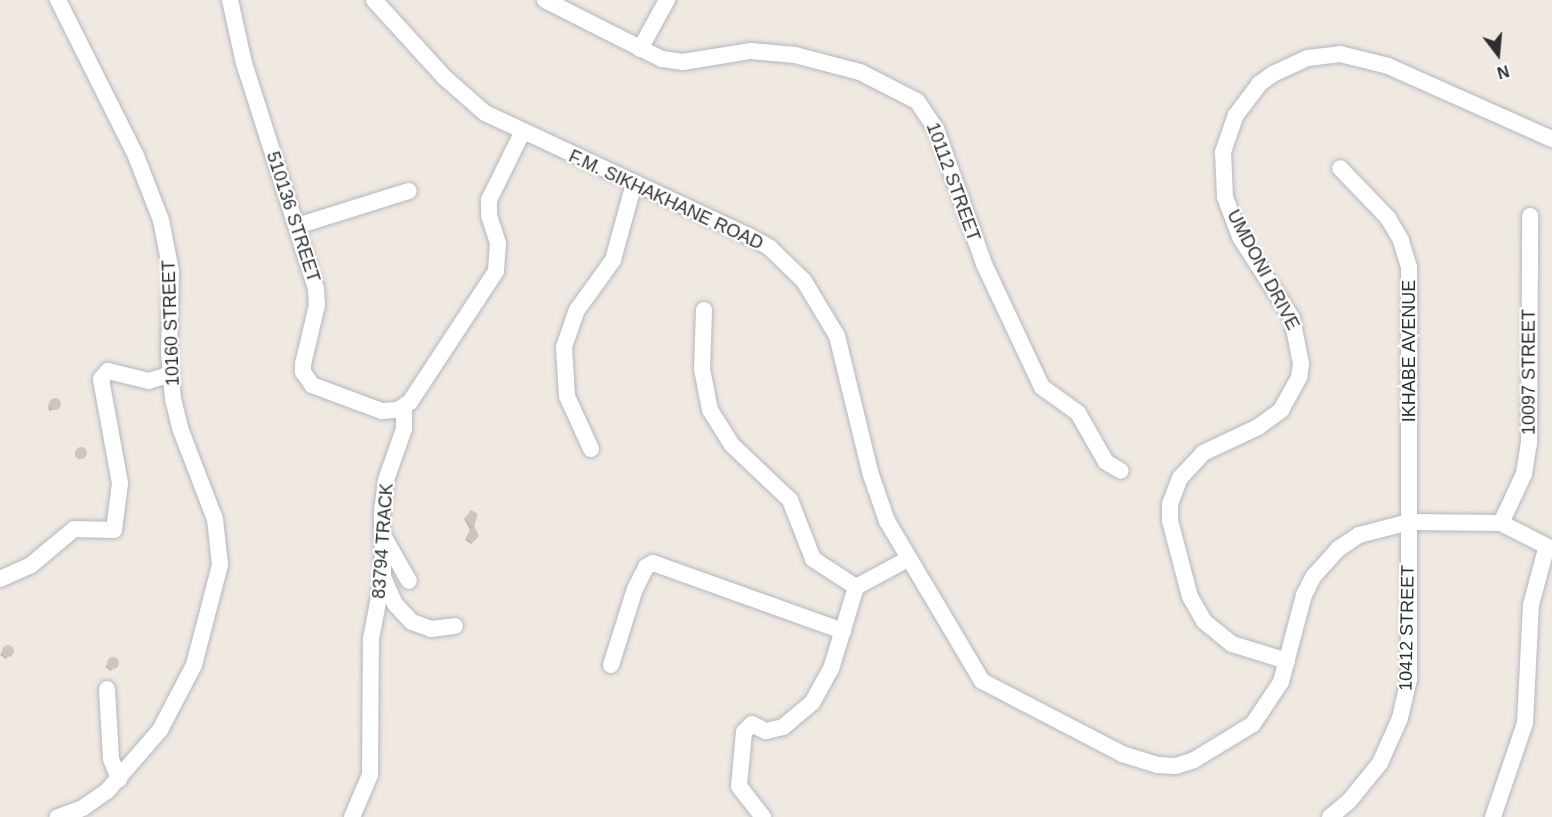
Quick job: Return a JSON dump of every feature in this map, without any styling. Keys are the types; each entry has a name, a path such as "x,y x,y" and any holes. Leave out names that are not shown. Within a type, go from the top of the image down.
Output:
{"street":[{"name":"10160 STREET","path":"58,0 136,156 161,220 171,271 171,374 180,428 215,519 220,565 197,654 183,690 147,749 119,779 94,801 58,817"},
{"name":"510136 STREET","path":"230,0 244,63 297,226 317,298 303,364 307,380 323,390 382,411 404,407"},
{"name":"10112 STREET","path":"545,0 662,59 683,62 751,51 795,55 860,72 917,101 936,129 984,264 1042,387 1078,413 1106,462 1121,471"},
{"path":"640,49 668,0"},
{"name":"F.M. SIKHAKHANE ROAD","path":"377,1 462,96 522,133 770,248 814,296 837,336 871,475 887,521 986,685 1141,761 1166,766 1186,763 1239,735 1274,698 1287,661 1304,595 1323,565 1338,549 1359,535 1409,522 1501,523 1549,549"},
{"name":"UMDONI DRIVE","path":"1287,661 1232,644 1204,621 1190,597 1170,521 1174,489 1192,465 1218,444 1271,419 1281,410 1299,377 1300,351 1292,318 1240,237 1225,197 1223,152 1236,115 1259,84 1282,69 1308,58 1346,55 1396,70 1552,139"},
{"path":"404,407 496,271 498,243 489,215 489,200 522,133"},
{"name":"IKHABE AVENUE","path":"1340,168 1388,218 1401,240 1409,267 1409,522"},
{"path":"591,449 567,396 564,347 577,310 613,260 634,183"},
{"path":"297,226 409,192"},
{"name":"10097 STREET","path":"1501,523 1524,474 1529,444 1530,216"},
{"path":"704,310 702,369 710,410 732,445 790,500 819,566 856,587"},
{"path":"0,579 31,565 74,529 114,530 120,483 101,379 108,371 149,381 171,374"},
{"name":"83794 TRACK","path":"352,817 370,775 371,639 383,576 382,533 386,480 404,429 404,407"},
{"name":"10412 STREET","path":"1330,817 1362,788 1380,763 1406,699 1409,522"},
{"path":"382,533 409,581"},
{"path":"1493,817 1526,723 1531,605 1549,549"},
{"path":"771,817 762,817 739,786 744,732 752,724 766,731 776,729 802,713 827,676 856,587 908,559"},
{"path":"611,665 635,589 646,567 653,563 843,631"},
{"path":"383,576 395,604 412,622 431,628 455,626"},
{"path":"107,689 111,759 119,779"}],"building":[{"path":"57,398 60,399 60,409 53,410 50,409 49,402 50,399"},
{"path":"83,447 86,448 86,458 79,459 76,458 75,451 76,448"},
{"path":"471,510 478,514 474,526 479,536 472,543 466,538 472,527 465,518"},
{"path":"10,645 13,646 13,656 6,657 3,656 2,649 3,646"},
{"path":"115,657 118,658 118,668 111,669 108,668 107,661 108,658"}]}
